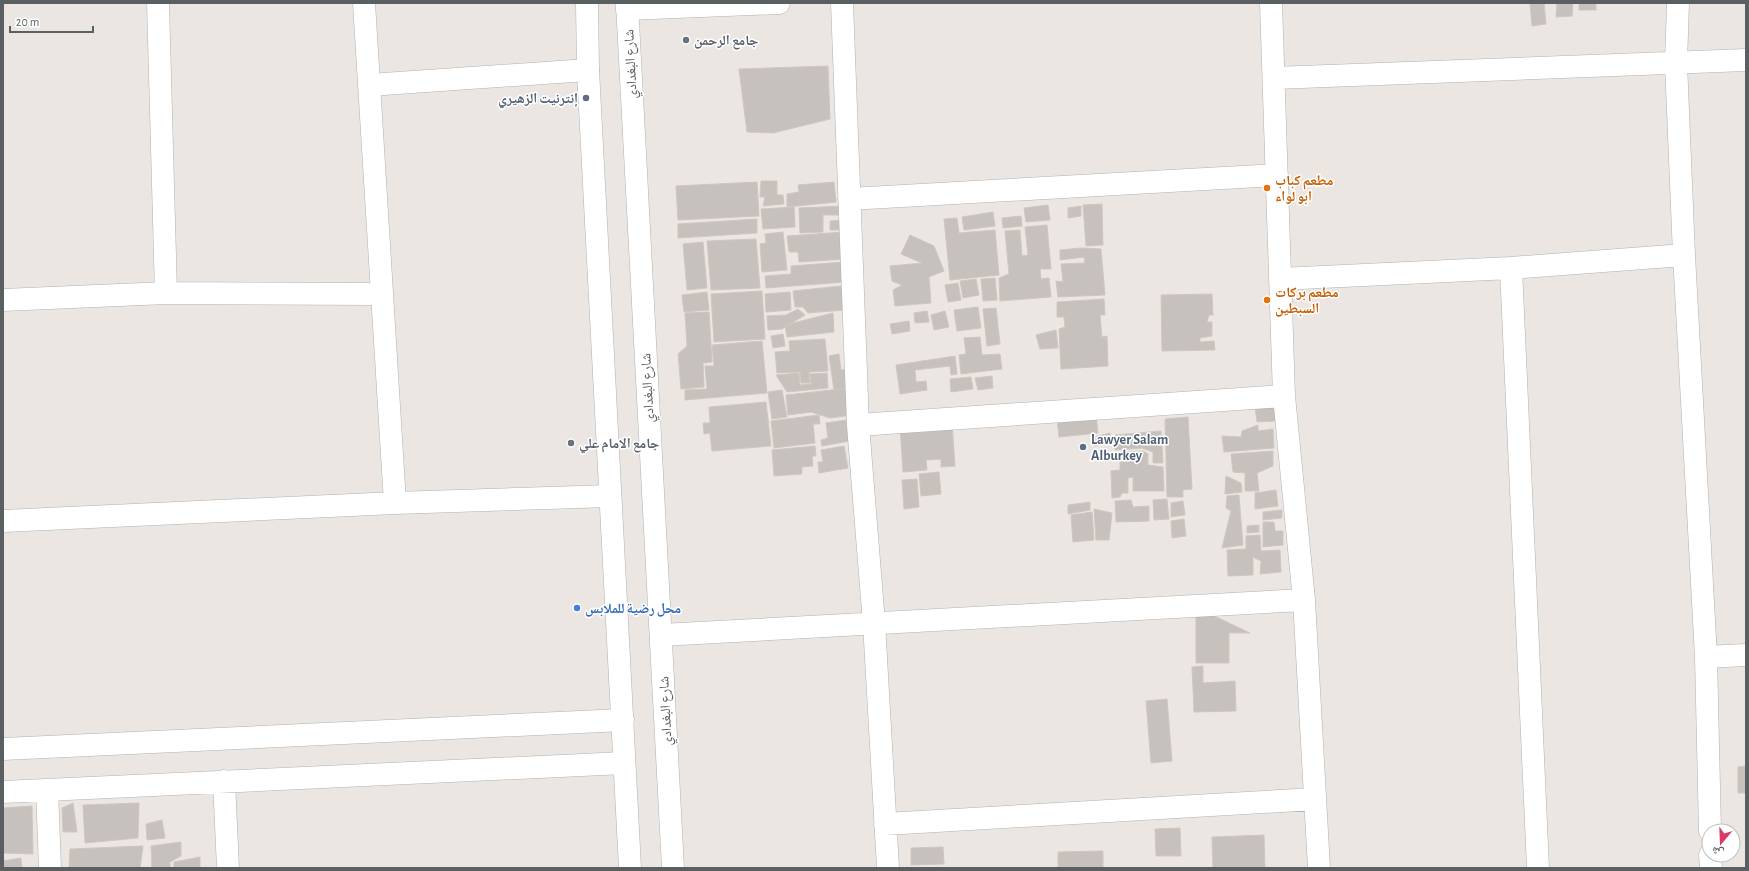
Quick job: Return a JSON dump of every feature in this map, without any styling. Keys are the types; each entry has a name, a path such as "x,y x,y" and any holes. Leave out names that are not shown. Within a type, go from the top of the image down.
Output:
{"street":[{"path":"158,3 166,293"},
{"path":"364,3 395,503"},
{"path":"587,3 588,70 630,868"},
{"path":"627,6 778,3"},
{"path":"842,3 858,425 874,623 888,868"},
{"path":"1272,3 1284,396 1304,600 1319,868"},
{"path":"1678,3 1676,63 1684,255 1706,657 1710,823"},
{"name":"شارع البغدادي","path":"627,6 673,868"},
{"path":"1274,78 1746,60"},
{"path":"369,84 588,70"},
{"path":"849,199 1277,175"},
{"path":"1280,279 1511,268 1684,255"},
{"path":"1511,268 1538,868"},
{"path":"3,300 166,293 382,294"},
{"path":"858,425 1284,396"},
{"path":"3,521 395,503 610,496"},
{"path":"661,635 1304,600"},
{"path":"1706,657 1746,655"},
{"path":"3,749 623,720"},
{"path":"3,792 624,763"},
{"path":"224,781 228,868"},
{"path":"47,790 50,868"},
{"path":"885,824 1315,798"}],"building":[{"path":"1530,3 1544,3 1546,24 1532,26"},
{"path":"1557,3 1573,3 1572,16 1556,17"},
{"path":"1579,3 1596,3 1596,10 1579,10"},
{"path":"828,66 830,119 773,133 747,132 739,69"},
{"path":"761,181 777,181 777,195 783,195 784,204 763,206 765,197 760,197"},
{"path":"757,182 759,216 678,220 676,186"},
{"path":"834,182 836,202 787,207 787,194 799,192 798,185"},
{"path":"1102,204 1103,245 1086,246 1083,205"},
{"path":"1048,205 1050,220 1026,222 1024,208"},
{"path":"843,206 843,215 823,215 823,232 800,233 799,208"},
{"path":"1081,206 1081,216 1068,218 1068,208"},
{"path":"794,207 795,227 763,229 761,209"},
{"path":"993,212 995,226 964,230 962,217"},
{"path":"1021,216 1022,226 1003,228 1002,218"},
{"path":"957,218 959,233 995,230 999,275 950,280 944,219"},
{"path":"757,219 757,233 678,238 678,224"},
{"path":"845,220 846,230 830,230 830,221"},
{"path":"1047,225 1051,269 1040,269 1041,279 1049,278 1051,297 1000,301 999,278 1009,274 1005,231 1020,230 1022,256 1028,255 1025,227"},
{"path":"783,232 787,270 762,272 760,244 766,243 765,234"},
{"path":"844,232 846,259 799,262 798,252 789,252 787,236"},
{"path":"910,235 934,246 944,271 929,277 931,303 895,306 893,290 902,285 892,281 890,266 922,263 901,254"},
{"path":"756,239 760,288 711,290 707,241"},
{"path":"703,242 707,288 687,290 683,244"},
{"path":"1081,248 1101,249 1105,295 1058,297 1056,281 1063,282 1061,264 1085,263 1084,257 1060,260 1060,250"},
{"path":"844,262 845,282 766,288 765,276 791,274 791,266"},
{"path":"995,278 997,300 983,301 981,279"},
{"path":"976,279 979,295 963,298 960,281"},
{"path":"958,283 961,300 948,302 945,285"},
{"path":"841,286 844,310 808,313 803,307 795,307 793,291"},
{"path":"762,291 765,339 714,342 711,294"},
{"path":"707,292 709,310 684,312 682,295"},
{"path":"790,292 791,310 766,312 765,294"},
{"path":"1212,294 1213,315 1209,315 1207,322 1212,322 1212,336 1200,338 1200,342 1214,341 1215,350 1162,351 1161,295"},
{"path":"1104,299 1105,315 1100,315 1102,337 1107,336 1108,366 1061,369 1059,329 1065,327 1064,317 1057,317 1057,302"},
{"path":"978,307 981,328 957,331 954,310"},
{"path":"996,308 1000,344 987,346 983,309"},
{"path":"798,309 805,315 782,329 768,330 767,316 786,315"},
{"path":"927,311 929,322 915,323 914,313"},
{"path":"945,311 949,327 934,330 931,315"},
{"path":"709,312 712,362 703,363 704,387 681,389 678,354 687,346 685,313"},
{"path":"833,313 834,332 787,337 785,325"},
{"path":"909,321 910,331 892,334 890,324"},
{"path":"1056,330 1058,348 1040,349 1036,335"},
{"path":"783,334 785,346 773,348 771,336"},
{"path":"980,337 982,355 1000,354 1002,369 961,374 959,355 966,354 964,338"},
{"path":"825,339 828,371 809,372 810,383 801,383 800,372 777,373 775,352 790,351 789,341"},
{"path":"762,341 767,393 685,400 685,390 707,389 705,366 714,366 712,345"},
{"path":"839,354 841,370 857,369 859,387 834,390 829,356"},
{"path":"955,356 957,374 951,375 950,366 915,370 916,382 926,381 927,390 900,394 896,365"},
{"path":"799,373 800,385 811,384 810,374 827,373 828,388 787,392 776,375"},
{"path":"992,376 993,388 978,390 975,378"},
{"path":"971,377 973,389 951,392 950,379"},
{"path":"849,388 852,415 830,418 811,412 788,415 786,395"},
{"path":"782,390 787,417 772,419 768,392"},
{"path":"766,402 771,446 712,451 710,433 704,434 703,423 710,423 709,407"},
{"path":"1255,407 1275,407 1275,421 1257,422"},
{"path":"819,415 820,424 813,424 815,443 774,448 771,421"},
{"path":"1096,416 1098,433 1059,437 1057,419"},
{"path":"1188,417 1192,489 1183,490 1183,497 1167,497 1165,419"},
{"path":"846,420 850,441 822,446 821,440 828,438 826,423"},
{"path":"952,423 955,466 941,467 941,459 926,460 927,470 903,472 900,426"},
{"path":"1258,425 1258,431 1273,429 1274,448 1224,452 1222,436 1241,437 1242,431"},
{"path":"1161,431 1163,463 1153,463 1153,452 1142,448 1115,450 1115,435"},
{"path":"1110,433 1111,443 1094,446 1094,437"},
{"path":"815,446 816,456 812,456 813,466 802,467 802,474 774,476 772,450"},
{"path":"844,446 848,468 819,473 818,462 823,462 821,450"},
{"path":"1143,451 1148,454 1148,465 1163,467 1164,491 1133,491 1133,477 1128,478 1128,493 1122,493 1120,497 1112,498 1111,471 1120,470 1120,452"},
{"path":"1273,451 1273,466 1257,473 1259,491 1245,491 1245,473 1233,472 1231,454"},
{"path":"939,472 941,494 921,496 919,474"},
{"path":"1226,476 1241,483 1242,492 1225,494"},
{"path":"917,479 919,507 904,509 902,480"},
{"path":"1276,490 1278,506 1255,509 1255,493"},
{"path":"1239,495 1243,545 1222,548 1231,511 1226,508 1227,496"},
{"path":"1167,499 1169,519 1154,520 1153,500"},
{"path":"1131,500 1133,507 1149,506 1149,521 1116,522 1115,501"},
{"path":"1183,501 1185,515 1171,517 1171,503"},
{"path":"1090,502 1090,510 1068,514 1068,505"},
{"path":"1094,509 1112,513 1109,540 1096,540"},
{"path":"1282,510 1282,518 1263,520 1263,512"},
{"path":"1092,512 1094,540 1073,542 1071,515"},
{"path":"1184,519 1186,536 1172,538 1171,521"},
{"path":"1263,522 1274,522 1275,531 1283,531 1283,545 1263,547"},
{"path":"1259,525 1259,532 1247,533 1247,526"},
{"path":"1260,535 1261,551 1280,550 1281,572 1260,574 1261,561 1253,557 1253,575 1228,576 1227,550 1246,549 1246,536"},
{"path":"1196,614 1210,614 1250,633 1229,633 1229,663 1196,663"},
{"path":"1203,666 1203,683 1235,681 1236,711 1194,712 1192,667"},
{"path":"1167,699 1172,761 1151,763 1146,701"},
{"path":"1746,766 1746,793 1738,793 1738,767"},
{"path":"73,803 77,832 63,832 62,808"},
{"path":"139,803 138,838 85,843 83,805"},
{"path":"32,806 33,854 3,853 3,808"},
{"path":"162,820 165,838 147,840 146,824"},
{"path":"1180,828 1181,856 1156,856 1155,829"},
{"path":"1264,835 1265,868 1213,868 1212,837"},
{"path":"181,842 181,856 170,862 170,868 152,868 151,846"},
{"path":"143,846 140,868 69,868 70,849"},
{"path":"943,847 944,864 911,865 911,848"},
{"path":"1103,851 1103,868 1058,868 1058,852"},
{"path":"200,857 200,868 174,868 174,862"},
{"path":"21,858 22,868 3,868 3,861"}],"place":[{"name":"جامع الرحمن","path":"686,40"},
{"name":"إنترنيت الزهيري","path":"586,98"},
{"name":"مطعم كباب ابو لواء","path":"1267,188"},
{"name":"مطعم بركات السبطين","path":"1267,300"},
{"name":"جامع الامام علي","path":"571,443"},
{"name":"Lawyer Salam Alburkey","path":"1083,447"},
{"name":"محل رضية للملابس","path":"577,608"}]}
